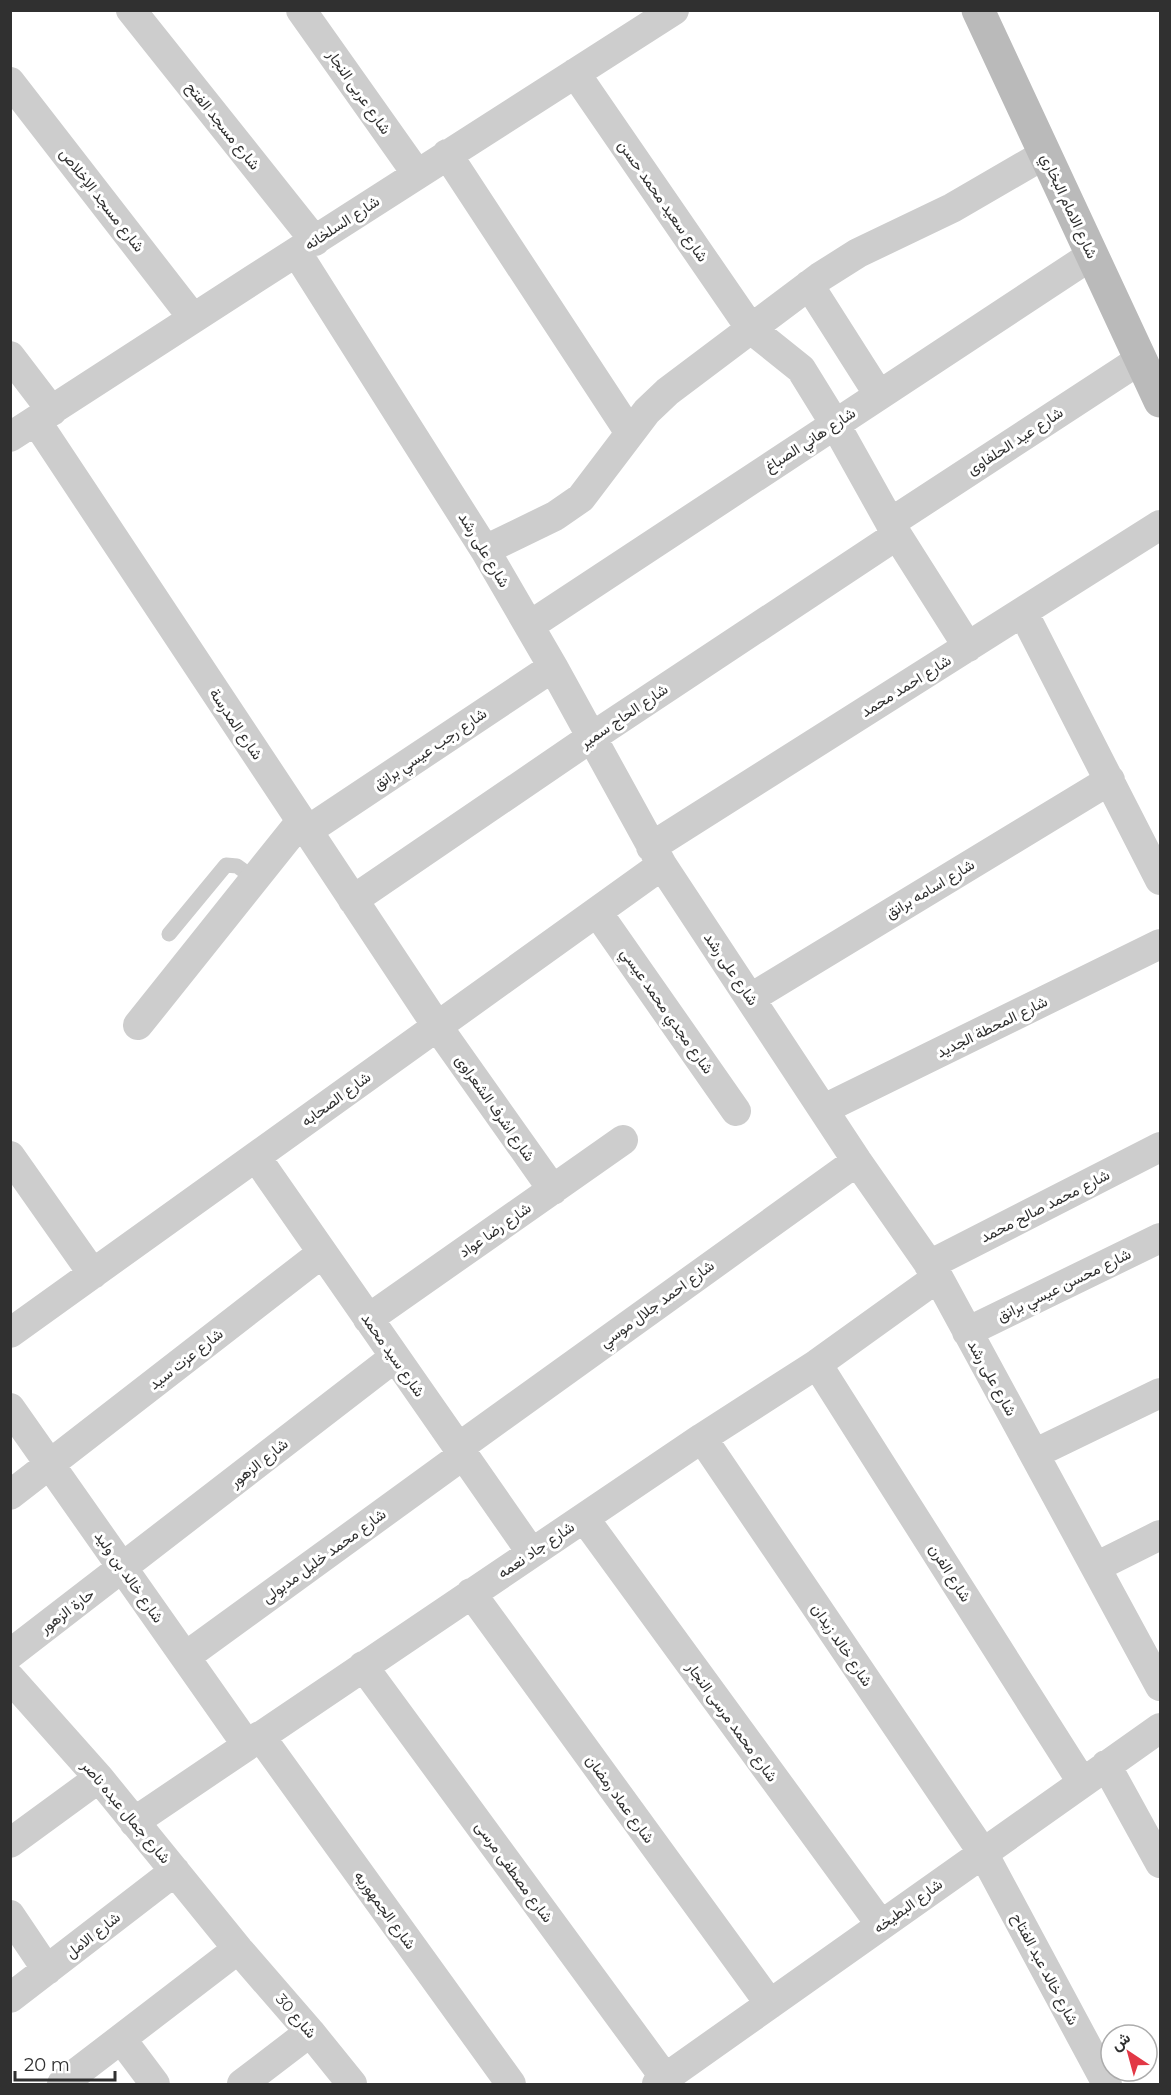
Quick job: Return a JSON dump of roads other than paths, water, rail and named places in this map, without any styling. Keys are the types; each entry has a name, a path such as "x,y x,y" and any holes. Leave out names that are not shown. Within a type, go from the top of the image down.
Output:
{"street":[{"name":"شارع مسجد الفتح","path":"130,10 306,247"},
{"name":"شارع عربى النجار","path":"301,10 417,174"},
{"name":"شارع السلخانه","path":"10,437 574,73 632,21 674,10"},
{"name":"شارع الامام البخاري","path":"978,10 1161,401"},
{"name":"شارع سعيد محمد حسن","path":"574,73 752,329 801,369 835,424 893,529 968,647"},
{"name":"شارع مسجد الإخلاص","path":"10,82 193,318"},
{"path":"447,154 630,433"},
{"path":"485,550 555,516 581,498 647,411 667,392 809,285 858,253 952,208 1045,154"},
{"name":"شارع على رشد","path":"306,247 553,667 656,856 857,1161 933,1271 1161,1686"},
{"name":"شارع هاني الصباغ","path":"529,626 1092,255"},
{"path":"809,285 879,395"},
{"name":"شارع المدرسة","path":"10,356 44,416 304,826 437,1026"},
{"name":"شارع عيد الحلفاوى","path":"893,529 1141,359"},
{"name":"شارع احمد محمد","path":"656,856 968,647 1161,525"},
{"name":"شارع الحاج سمير","path":"353,900 893,529"},
{"path":"1023,612 1161,880"},
{"name":"شارع رجب عيسي برانق","path":"138,1025 255,879 304,826 553,667"},
{"name":"شارع اسامه برانق","path":"751,998 1110,780"},
{"name":"شارع الصحابه","path":"10,1333 597,912 656,856"},
{"name":"شارع مجدي محمد عيسي","path":"597,912 736,1111"},
{"name":"شارع المحطة الجديد","path":"824,1110 1161,944"},
{"name":"شارع اشرف الشعراوى","path":"437,1026 553,1190"},
{"name":"شارع رضا عواد","path":"368,1319 623,1140"},
{"name":"شارع محمد صالح محمد","path":"933,1271 1161,1147"},
{"path":"10,1156 93,1274"},
{"name":"شارع سيد محمد","path":"256,1157 531,1552"},
{"name":"شارع احمد جلال موسي","path":"461,1451 857,1161"},
{"name":"شارع محسن عيسي برانق","path":"967,1332 1161,1238"},
{"name":"شارع عزت سيد","path":"10,1495 322,1253"},
{"name":"شارع جاد نعمه","path":"134,1821 531,1552 817,1364 933,1271"},
{"name":"شارع الزهور","path":"123,1568 395,1357"},
{"name":"شارع الفرن","path":"817,1364 1082,1782"},
{"path":"1034,1454 1161,1393"},
{"name":"شارع خالد بن وليد","path":"10,1408 185,1657 253,1740"},
{"name":"شارع خالد زيدان","path":"702,1438 983,1853"},
{"name":"شارع محمد خليل مدبولى","path":"185,1657 461,1451"},
{"name":"شارع محمد مرسى النجار","path":"584,1518 880,1925"},
{"path":"1096,1567 1161,1535"},
{"name":"حارة الزهور","path":"10,1654 123,1568"},
{"name":"شارع عماد رمضان","path":"471,1593 770,2004"},
{"name":"شارع مصطفى مرسى","path":"363,1666 661,2081"},
{"name":"شارع جمال عبده ناصر","path":"10,1678 99,1778 238,1949"},
{"name":"شارع البطيخه","path":"661,2081 1161,1728"},
{"name":"شارع الجمهوريه","path":"253,1740 511,2085"},
{"path":"1107,1765 1161,1863"},
{"path":"10,1843 99,1778"},
{"name":"شارع خالد عبد الفتاح","path":"983,1853 1107,2085"},
{"name":"شارع الامل","path":"10,1998 175,1871"},
{"path":"10,1915 47,1970"},
{"path":"62,2085 238,1949"},
{"name":"شارع 30","path":"238,1949 310,2032 352,2085"},
{"path":"242,2085 310,2032"},
{"path":"122,2040 155,2085"}],"lane":[{"path":"169,934 226,865 237,866 255,879"}]}
